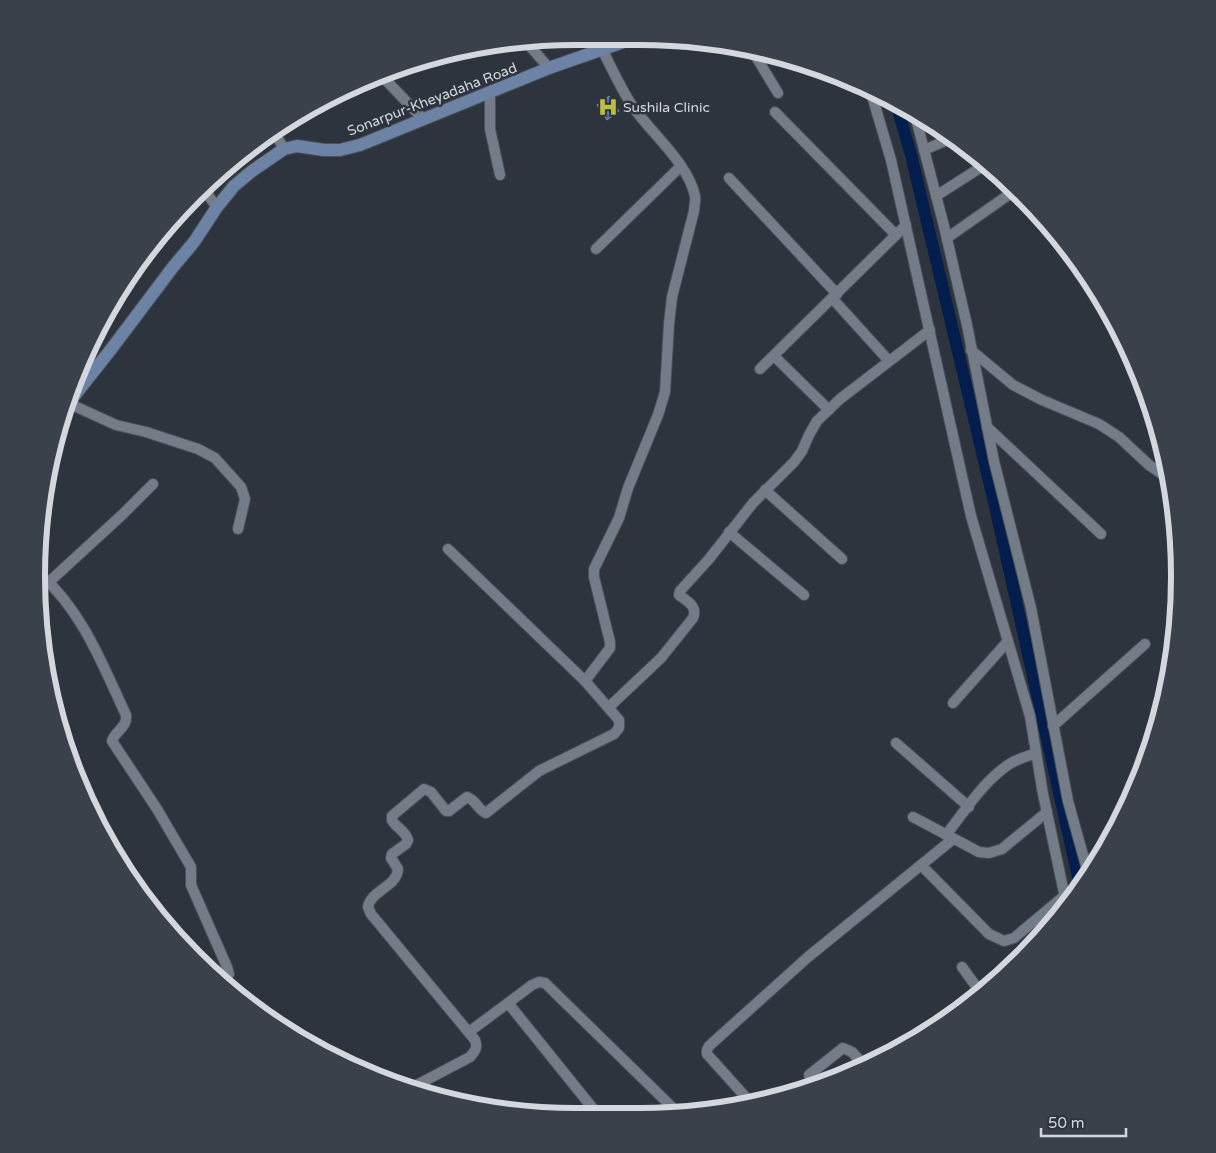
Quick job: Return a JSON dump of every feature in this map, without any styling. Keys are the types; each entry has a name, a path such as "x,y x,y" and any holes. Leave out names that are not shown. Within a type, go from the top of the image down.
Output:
{"main road":[{"name":"Sonarpur-Kheyadaha Road","path":"284,149 297,146 340,150 360,145 549,68 614,45"},
{"path":"80,386 112,348 173,266 194,242 234,186 284,149"}],"street":[{"path":"531,47 549,68"},
{"path":"585,681 610,648 594,577 594,568 619,518 628,488 658,415 665,392 672,297 694,211 695,197 691,183 681,166 633,107 602,49"},
{"path":"757,58 778,94"},
{"path":"386,80 423,119"},
{"path":"490,92 490,129 500,175"},
{"path":"873,99 891,160 971,516 1030,716 1064,896"},
{"path":"774,112 896,235"},
{"path":"917,124 946,238 987,427 1031,608 1068,801 1086,865"},
{"path":"277,138 284,149"},
{"path":"924,150 944,141"},
{"path":"596,249 681,166"},
{"path":"936,196 979,168"},
{"path":"729,178 889,361"},
{"path":"208,194 218,206"},
{"path":"946,238 1009,195"},
{"path":"760,369 906,225"},
{"path":"609,707 661,658 693,618 694,608 679,594 680,591 709,559 744,513 794,462 802,451 817,421 889,361 930,330"},
{"path":"971,350 1013,385 1042,400 1099,424 1119,437 1149,465 1161,473"},
{"path":"774,356 829,410"},
{"path":"74,404 116,425 146,432 198,449 215,458 241,487 245,499 238,529"},
{"path":"987,427 1101,534"},
{"path":"45,579 124,514 153,484"},
{"path":"765,490 842,559"},
{"path":"730,532 804,595"},
{"path":"419,1084 470,1056 475,1052 477,1045 469,1032 371,914 368,907 371,899 396,878 398,869 391,858 392,854 406,844 408,840 405,834 394,824 392,816 424,789 432,792 446,811 450,811 467,797 473,800 482,812 489,812 539,771 614,734 619,728 619,720 585,681 448,549"},
{"path":"45,579 76,615 126,715 125,725 114,736 112,741 157,809 191,867 191,885 227,967 229,974 227,976"},
{"path":"952,703 1008,641"},
{"path":"1053,726 1145,644"},
{"path":"896,743 969,807"},
{"path":"747,1097 707,1054 709,1046 808,957 921,865 949,837 969,807 999,773 1012,763 1036,753"},
{"path":"913,817 979,852 989,853 1002,849 1047,812"},
{"path":"921,865 989,934 1004,941 1014,938 1064,896"},
{"path":"962,967 977,987"},
{"path":"469,1032 532,985 538,982 545,983 672,1107"},
{"path":"508,1003 593,1108"},
{"path":"809,1075 843,1048 852,1052 860,1060"}],"building":[{"path":"609,96 619,111 607,120 597,105"}],"waterway":[{"path":"899,113 911,155 996,511 1078,876"}],"place":[{"name":"Sushila Clinic","path":"608,107"}]}
